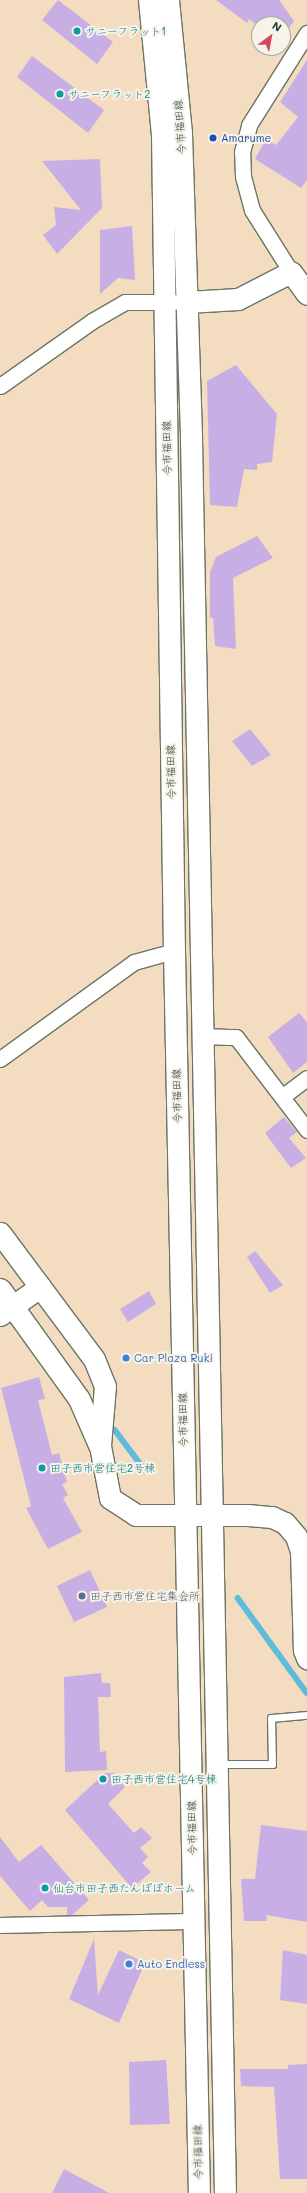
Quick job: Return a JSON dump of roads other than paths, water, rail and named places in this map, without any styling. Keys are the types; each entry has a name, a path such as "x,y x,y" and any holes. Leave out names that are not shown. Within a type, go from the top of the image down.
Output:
{"main road":[{"name":"今市福田線","path":"149,0 162,134 174,951 199,2193"},
{"name":"今市福田線","path":"168,0 181,133 188,302 218,1764 224,2193"},
{"path":"188,302 238,299 291,272 307,294"},
{"path":"0,1233 94,1359 105,1386 100,1446"},
{"path":"6,1311 40,1287"},
{"path":"0,1289 6,1311 79,1399 100,1446 110,1498 121,1508 136,1515 272,1517 285,1523 296,1536 301,1551 304,1650 307,1658"}],"street":[{"path":"291,272 252,210 243,176 242,152 249,125 307,33"},
{"path":"0,386 92,321 125,302 188,302"},
{"path":"0,1059 134,962 174,951"},
{"path":"202,1036 236,1037 283,1096 307,1130"},
{"path":"283,1096 307,1078"},
{"path":"0,1925 194,1921"}],"lane":[{"path":"218,1764 272,1764 271,1718 307,1716"}],"waterway":[{"path":"115,1430 145,1470"},
{"path":"238,1598 307,1693"}],"place":[{"name":"サニーフラット1","path":"77,31"},
{"name":"サニーフラット2","path":"60,94"},
{"name":"Amarume","path":"213,138"},
{"name":"Car Plaza Ruki","path":"126,1358"},
{"name":"田子西市営住宅2号棟","path":"42,1468"},
{"name":"田子西市営住宅集会所","path":"82,1596"},
{"name":"田子西市営住宅4号棟","path":"103,1779"},
{"name":"仙台市田子西たんぽぽホーム","path":"45,1888"},
{"name":"Auto Endless","path":"129,1964"}]}
